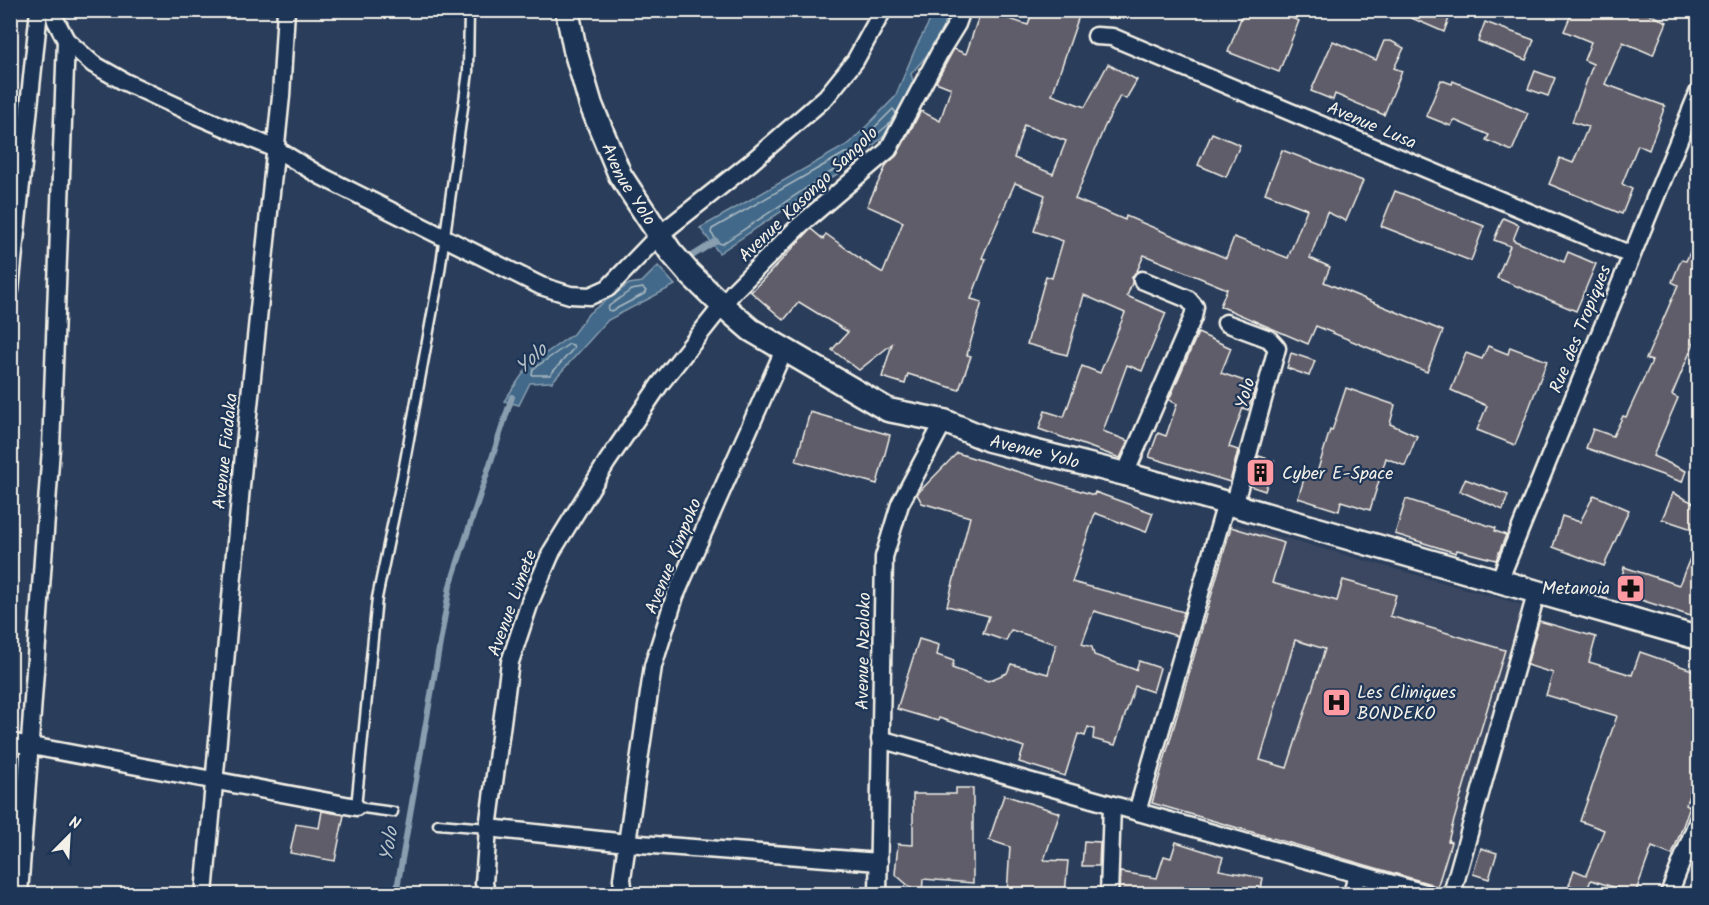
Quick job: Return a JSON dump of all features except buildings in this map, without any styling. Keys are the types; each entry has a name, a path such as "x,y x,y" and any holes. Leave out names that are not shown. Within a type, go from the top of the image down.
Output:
{"street":[{"path":"10,290 39,10"},
{"path":"20,894 51,448 66,40 53,10"},
{"name":"Avenue Fiadaka","path":"204,894 243,465 276,150 286,10"},
{"name":"Avenue Yolo","path":"567,10 578,61 591,105 620,176 665,243 689,273 751,330 888,410 944,422 989,440 1125,474 1698,638"},
{"path":"66,40 93,63 125,82 276,150 319,175 541,286 570,295 590,296 608,288 665,243 750,163 826,97 855,61 883,10"},
{"name":"Avenue Kasongo Sangolo","path":"722,305 799,226 888,150 962,10"},
{"name":"Avenue Lusa","path":"1096,36 1112,36 1631,255"},
{"name":"Rue des Tropiques","path":"1500,581 1698,93"},
{"path":"1125,474 1193,317 1195,307 1188,299 1142,280"},
{"name":"Avenue Limete","path":"486,894 484,883 488,828 510,662 530,602 552,551 620,442 660,384 722,305"},
{"name":"Yolo","path":"1226,323 1269,339 1277,348 1230,504"},
{"name":"Avenue Kimpoko","path":"624,894 622,879 653,666 675,596 784,350"},
{"name":"Avenue Nzoloko","path":"878,894 884,557 900,504 944,422"},
{"path":"1137,812 1230,504"},
{"path":"1449,894 1457,879 1537,591"},
{"path":"880,739 1428,894"},
{"path":"10,742 356,807"},
{"path":"1109,894 1112,805"},
{"path":"1669,894 1698,820"},
{"path":"488,828 627,843 879,862"},
{"path":"1352,894 1358,875"}],"lane":[{"path":"393,812 356,807 377,598 440,271 443,236 468,72 469,10"},
{"path":"438,824 488,828"}],"shaded area":[{"name":"Les Cliniques BONDEKO","path":"1236,524 1526,606 1441,885 1144,799"}],"water":[{"path":"935,11 950,11 934,47 911,74 916,91 893,129 839,173 719,253 700,228 850,143 895,97 916,47"},
{"path":"658,266 675,285 608,320 552,382 530,383 519,405 504,401 529,365 573,334 589,313 629,284 642,282"}],"waterway":[{"name":"Yolo","path":"684,261 716,241"},
{"name":"Yolo","path":"396,894 450,586 512,397"}],"place":[{"name":"Cyber E-Space","path":"1261,473"},
{"name":"Metanoia","path":"1631,588"},
{"name":"Les Cliniques BONDEKO","path":"1336,702"}]}
